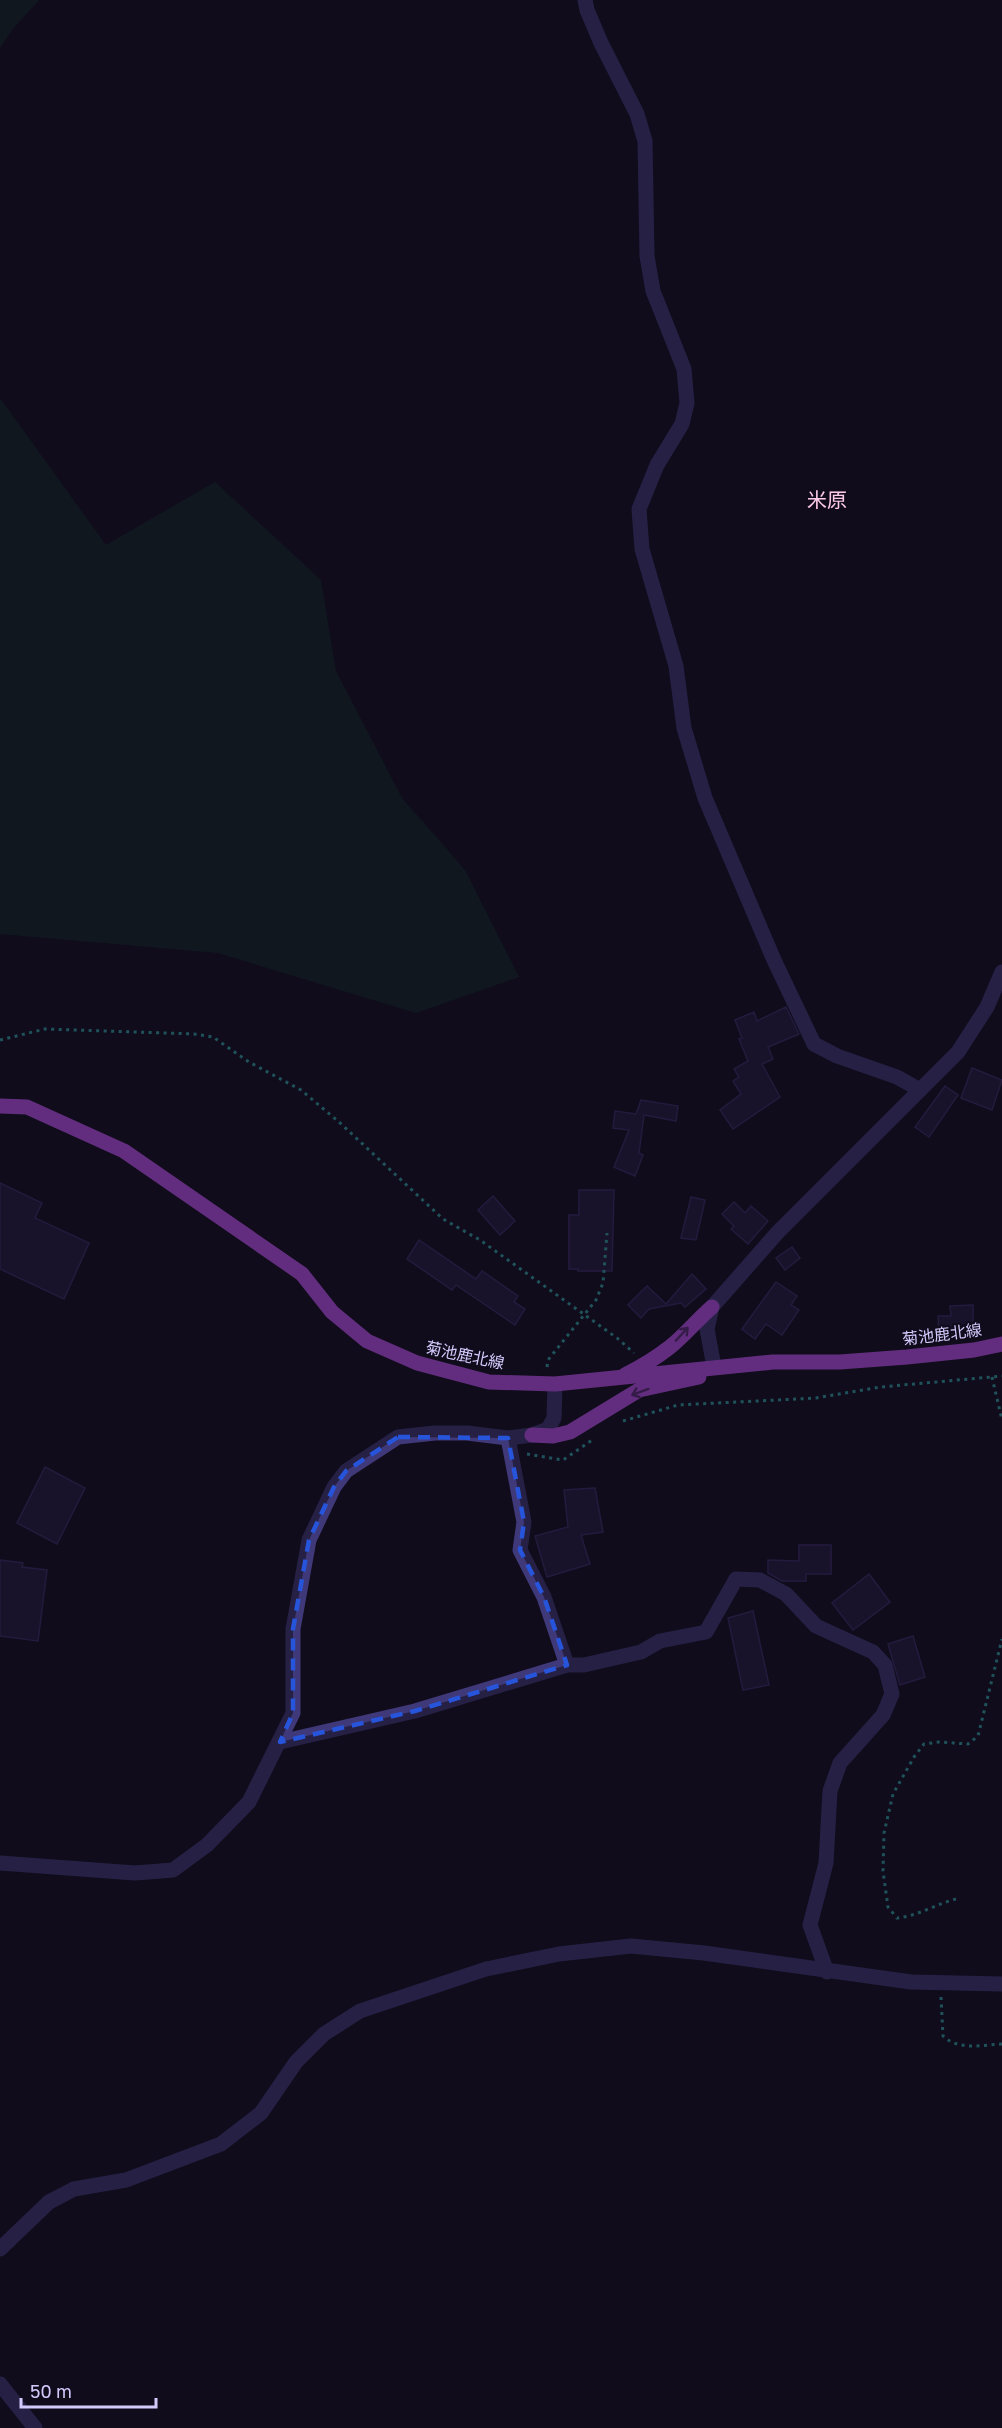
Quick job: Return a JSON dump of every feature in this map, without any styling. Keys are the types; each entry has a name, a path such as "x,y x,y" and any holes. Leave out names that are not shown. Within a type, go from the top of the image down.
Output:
{"main road":[{"name":"菊池鹿北線","path":"0,1106 27,1107 124,1151 302,1274 332,1312 367,1341 417,1363 489,1382 549,1384 618,1379 736,1366 907,1357 974,1350 1002,1344"},
{"path":"618,1379 646,1364 671,1346 694,1321 712,1308"},
{"path":"532,1435 553,1436 570,1432 639,1390 678,1383 736,1366"}],"street":[{"path":"585,0 601,44 637,114 645,141 647,256 653,291 684,369 687,403 682,424 657,465 639,509 642,549 676,666 684,728 705,798 774,960 814,1044 837,1056 897,1077 920,1090"},
{"path":"714,1368 707,1329 712,1308 778,1232 958,1052 987,1007 1002,972"},
{"path":"0,1863 135,1873 173,1870 207,1845 249,1802 293,1713 293,1629 309,1540 334,1487 346,1471 398,1437 446,1433 489,1434 509,1444 548,1429 554,1418 549,1384"},
{"path":"509,1444 524,1522 520,1550 544,1596 567,1665"},
{"path":"280,1742 415,1711 567,1665 584,1665 641,1652 660,1641 706,1632 724,1596 736,1579 760,1580 786,1594 816,1626 873,1652 885,1665 892,1694 883,1715 840,1762 830,1791 826,1863 810,1925 827,1972"},
{"path":"0,2249 49,2202 74,2189 126,2180 221,2144 261,2113 296,2062 324,2034 360,2011 486,1969 559,1953 631,1946 704,1953 911,1982 1002,1984"},
{"path":"0,2384 34,2428"}],"path":[{"path":"0,1040 45,1029 194,1034 213,1037 249,1062 301,1090 339,1122 443,1219 480,1240 584,1314 646,1364"},
{"path":"549,1384 548,1360 596,1300 603,1282 607,1233"},
{"path":"618,1422 678,1405 816,1398 881,1387 1002,1376"},
{"path":"992,1377 1002,1420"},
{"path":"509,1444 563,1460 594,1438"},
{"path":"956,1899 939,1903 909,1917 897,1917 888,1906 882,1871 884,1833 893,1794 924,1744 939,1742 968,1744 978,1736 1002,1639"},
{"path":"941,1983 943,2036 951,2044 970,2046 1002,2044"}],"highlighted area":[{"path":"398,1437 508,1438 524,1522 520,1550 544,1597 567,1665 415,1711 280,1742 293,1713 293,1629 309,1540 334,1487 346,1471"}],"green space":[{"path":"0,0 39,0 12,30 0,48"},
{"path":"0,398 106,545 215,482 321,580 336,671 402,798 465,870 519,977 416,1013 218,953 0,934"}],"building":[{"path":"786,1007 799,1034 768,1047 773,1059 762,1064 780,1097 733,1129 720,1110 741,1094 733,1081 739,1077 734,1069 748,1061 739,1039 742,1038 735,1020 754,1012 757,1021"},
{"path":"972,1068 1002,1080 992,1110 961,1098"},
{"path":"945,1086 958,1095 929,1137 915,1127"},
{"path":"641,1100 678,1106 676,1121 644,1115 639,1153 643,1155 635,1176 614,1167 629,1130 613,1128 615,1111 636,1114"},
{"path":"0,1183 42,1203 35,1218 89,1243 64,1299 0,1269"},
{"path":"579,1190 614,1190 612,1271 569,1269 569,1215 579,1215"},
{"path":"493,1196 515,1221 500,1235 478,1210"},
{"path":"691,1197 705,1200 696,1240 681,1238"},
{"path":"734,1202 745,1213 751,1206 768,1221 748,1244 731,1229 734,1226 722,1214"},
{"path":"419,1240 476,1279 482,1271 518,1296 514,1302 525,1309 515,1325 456,1285 452,1290 407,1259"},
{"path":"792,1247 800,1258 785,1270 776,1258"},
{"path":"692,1274 706,1289 685,1307 681,1303 649,1309 641,1318 628,1305 647,1286 666,1304"},
{"path":"776,1282 797,1296 791,1305 799,1310 782,1335 766,1324 755,1339 742,1329"},
{"path":"973,1305 973,1326 964,1326 965,1333 939,1335 938,1316 951,1316 950,1306"},
{"path":"45,1467 85,1488 57,1544 17,1523"},
{"path":"595,1488 603,1532 581,1535 590,1564 547,1577 535,1536 568,1527 564,1490"},
{"path":"799,1545 831,1545 831,1574 806,1574 806,1581 782,1581 768,1573 768,1560 799,1561"},
{"path":"0,1560 23,1563 22,1567 47,1570 38,1641 0,1636"},
{"path":"869,1574 890,1602 853,1630 832,1603"},
{"path":"753,1611 769,1685 743,1690 728,1618"},
{"path":"913,1636 925,1677 900,1685 888,1644"}],"district":[{"name":"米原","path":"827,499"}]}
